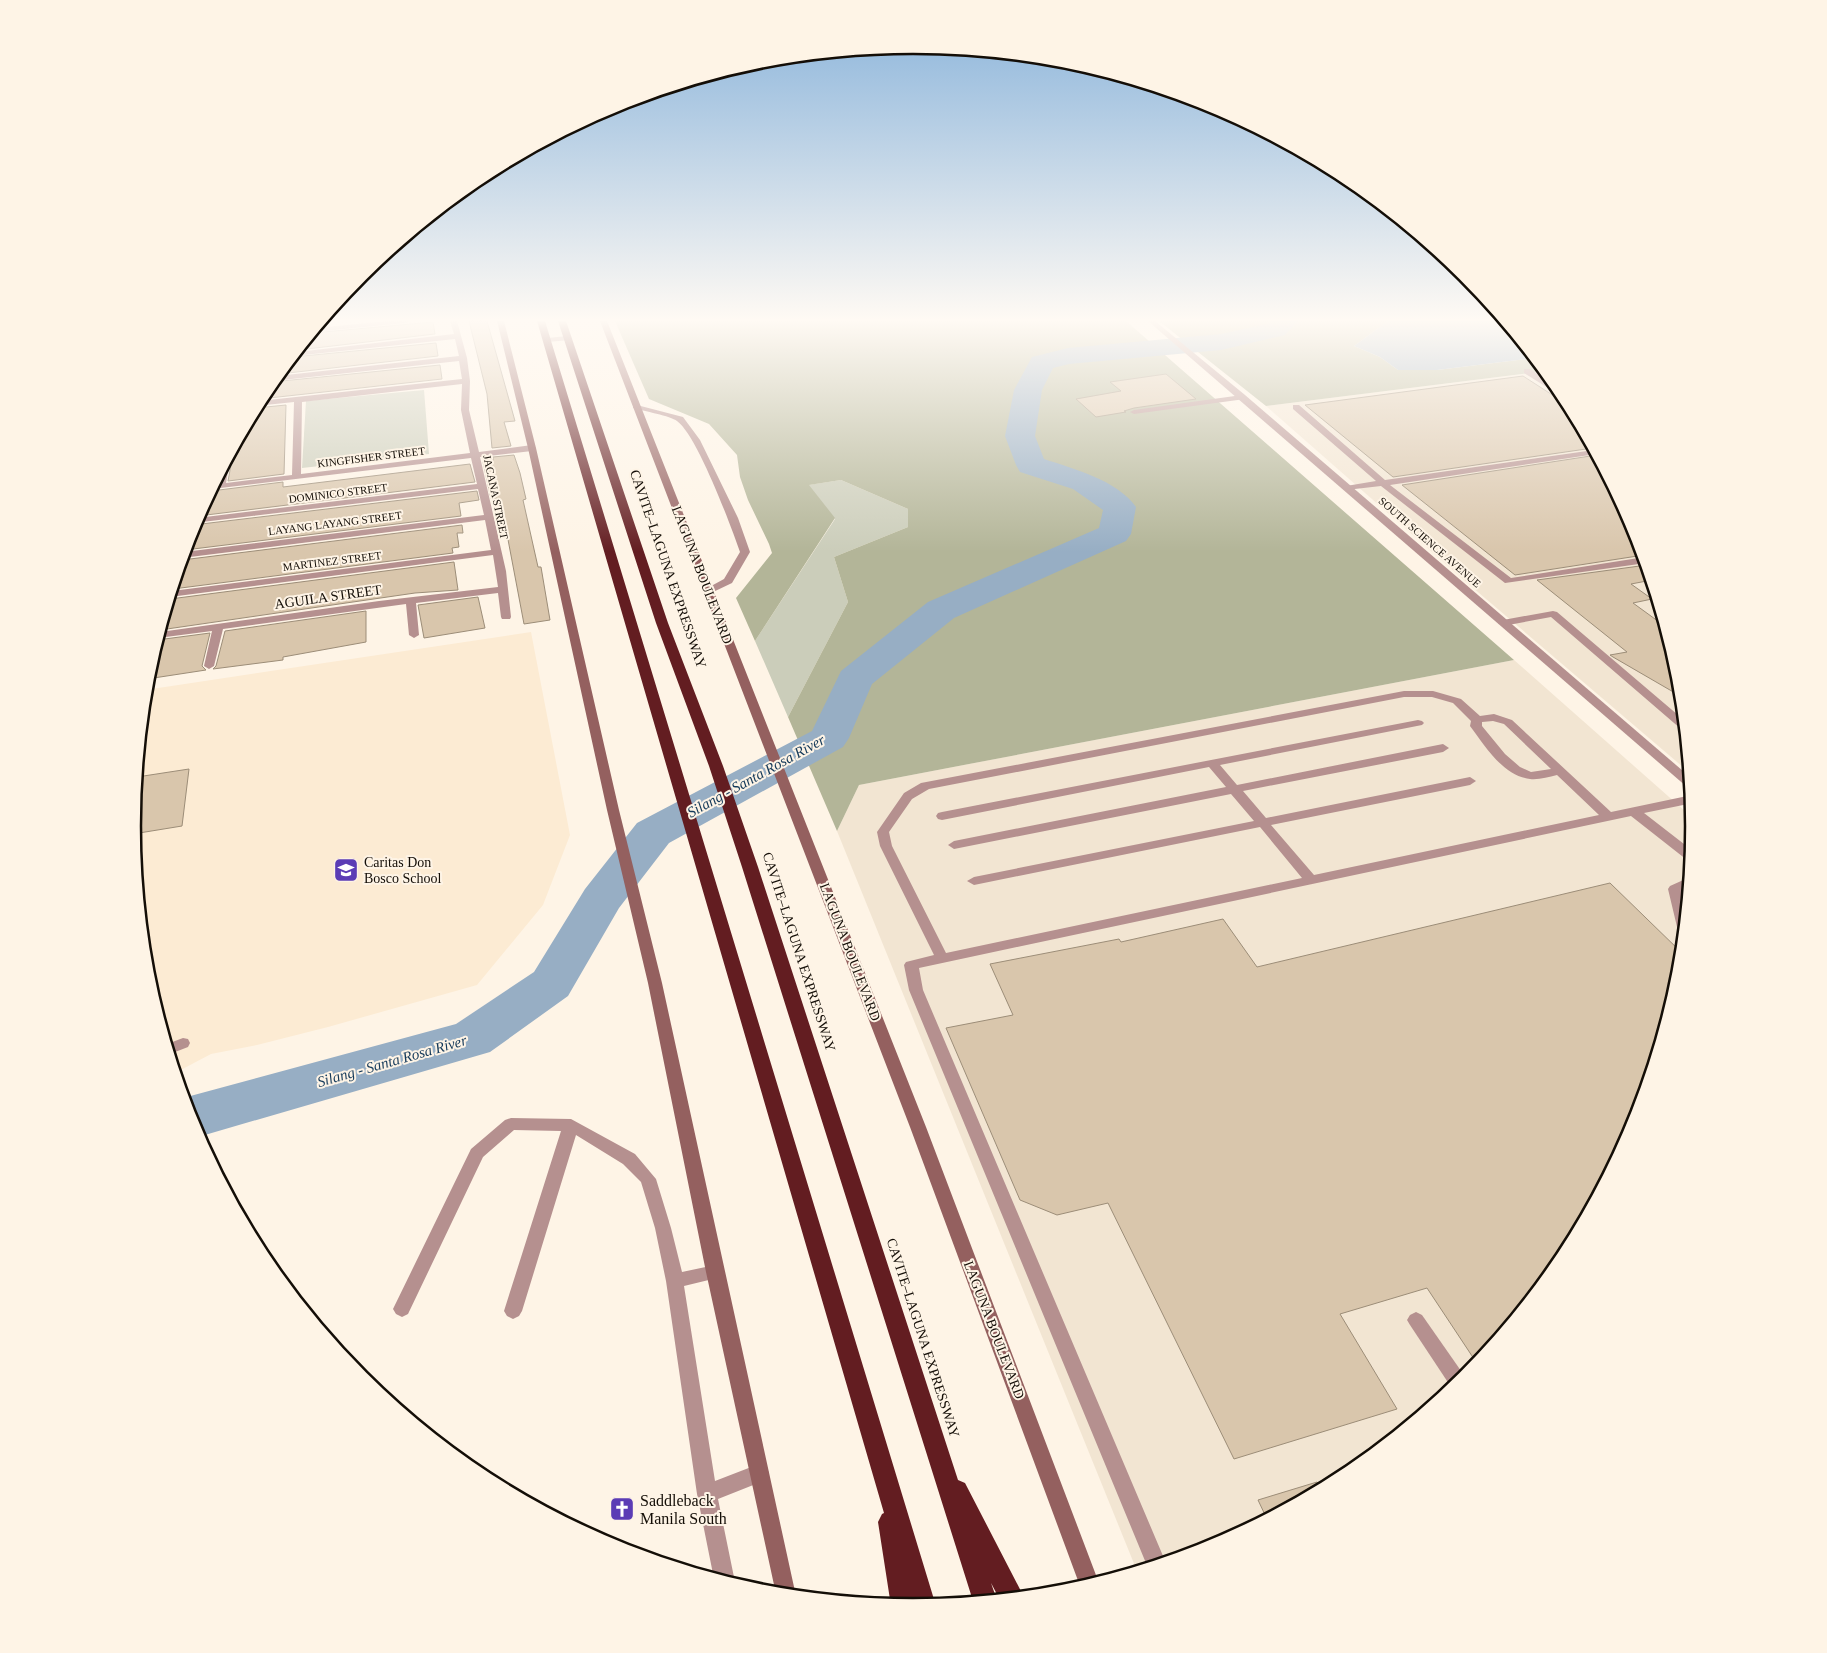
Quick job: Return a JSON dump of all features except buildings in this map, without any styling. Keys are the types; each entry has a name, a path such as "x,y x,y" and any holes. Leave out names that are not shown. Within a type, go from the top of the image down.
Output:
{"highway":[{"path":"564,398 922,1599"},
{"name":"CAVITE–LAGUNA EXPRESSWAY","path":"587,398 662,623 716,766 750,866 983,1596"},
{"path":"937,1452 1010,1593"},
{"path":"881,1463 902,1599"}],"main road":[{"path":"519,398 613,810 655,983 715,1272 784,1588"},
{"name":"LAGUNA BOULEVARD","path":"633,398 918,1129 1087,1579"}],"street":[{"path":"267,403 306,398"},
{"name":"JACANA STREET","path":"465,398 465,410 501,571 506,618"},
{"path":"1134,412 1234,398"},
{"name":"SOUTH SCIENCE AVENUE","path":"1243,398 1685,779"},
{"path":"296,478 298,399"},
{"path":"636,406 680,419 696,440 734,518 745,552 728,581 707,591"},
{"path":"1296,407 1384,484 1509,581 1638,561"},
{"name":"KINGFISHER STREET","path":"219,487 532,448"},
{"path":"1349,488 1590,453"},
{"name":"DOMINICO STREET","path":"204,521 483,486"},
{"name":"LAYANG LAYANG STREET","path":"191,554 489,517"},
{"name":"MARTINEZ STREET","path":"177,593 496,552"},
{"name":"AGUILA STREET","path":"165,634 411,600 502,590"},
{"path":"411,600 414,635"},
{"path":"1504,622 1553,614 1679,722"},
{"path":"209,666 218,627"},
{"path":"942,958 886,846 883,832 908,796 925,786 1404,694 1433,694 1457,701 1477,720"},
{"path":"1477,720 1494,717 1508,722 1606,816"},
{"path":"1477,720 1476,726 1513,770 1523,775 1533,776 1559,770"},
{"path":"942,816 1418,723"},
{"path":"954,845 1443,748"},
{"path":"1212,763 1311,880"},
{"path":"974,882 1470,781"},
{"path":"1154,1561 916,990 910,965 1685,800"},
{"path":"1633,811 1685,852"},
{"path":"1681,915 1675,889 1684,884"},
{"path":"173,1047 184,1043"},
{"path":"402,1309 477,1153 511,1124 571,1125 629,1160 648,1179 663,1228 675,1282 708,1494 724,1575"},
{"path":"513,1311 571,1125"},
{"path":"675,1282 715,1272"},
{"path":"1416,1320 1455,1377"},
{"path":"708,1494 759,1473"}],"shaded area":[{"path":"1329,398 1557,398 1583,440 1607,485 1645,578 1660,626 1671,676 1680,726 1684,768 1479,593 1266,406"},
{"name":"Caritas Don Bosco School","path":"531,632 570,835 543,905 477,985 328,1027 257,1045 211,1054 180,1070 167,1027 156,977 147,927 142,877 142,776 147,726 154,689"},
{"path":"1514,660 1686,812 1685,877 1680,927 1660,1027 1645,1075 1607,1168 1583,1213 1527,1297 1460,1373 1384,1440 1343,1469 1300,1496 1255,1520 1209,1540 1135,1566 837,831 859,785"}],"green space":[{"path":"337,398 425,398 429,454 302,468 306,401"},
{"path":"1214,398 1514,660 859,785 837,831 788,717 848,602 834,557 908,527 908,509 841,480 809,485 835,518 755,641 736,598 772,553 748,500 740,477 737,455 709,424 649,399"},
{"path":"1256,398 1329,398 1266,406"},
{"path":"841,480 908,509 908,527 834,557 848,602 788,717 755,641 835,519 808,485"}],"waterway":[{"name":"Silang - Santa Rosa River","path":"197,1115 472,1039 551,984 601,900 653,833 829,738 855,679 941,610 1114,534 1120,507 1084,482 1031,465 1020,436 1027,398"}],"place":[{"name":"Caritas Don Bosco School","path":"346,870"},
{"name":"Saddleback Manila South","path":"622,1509"}]}
